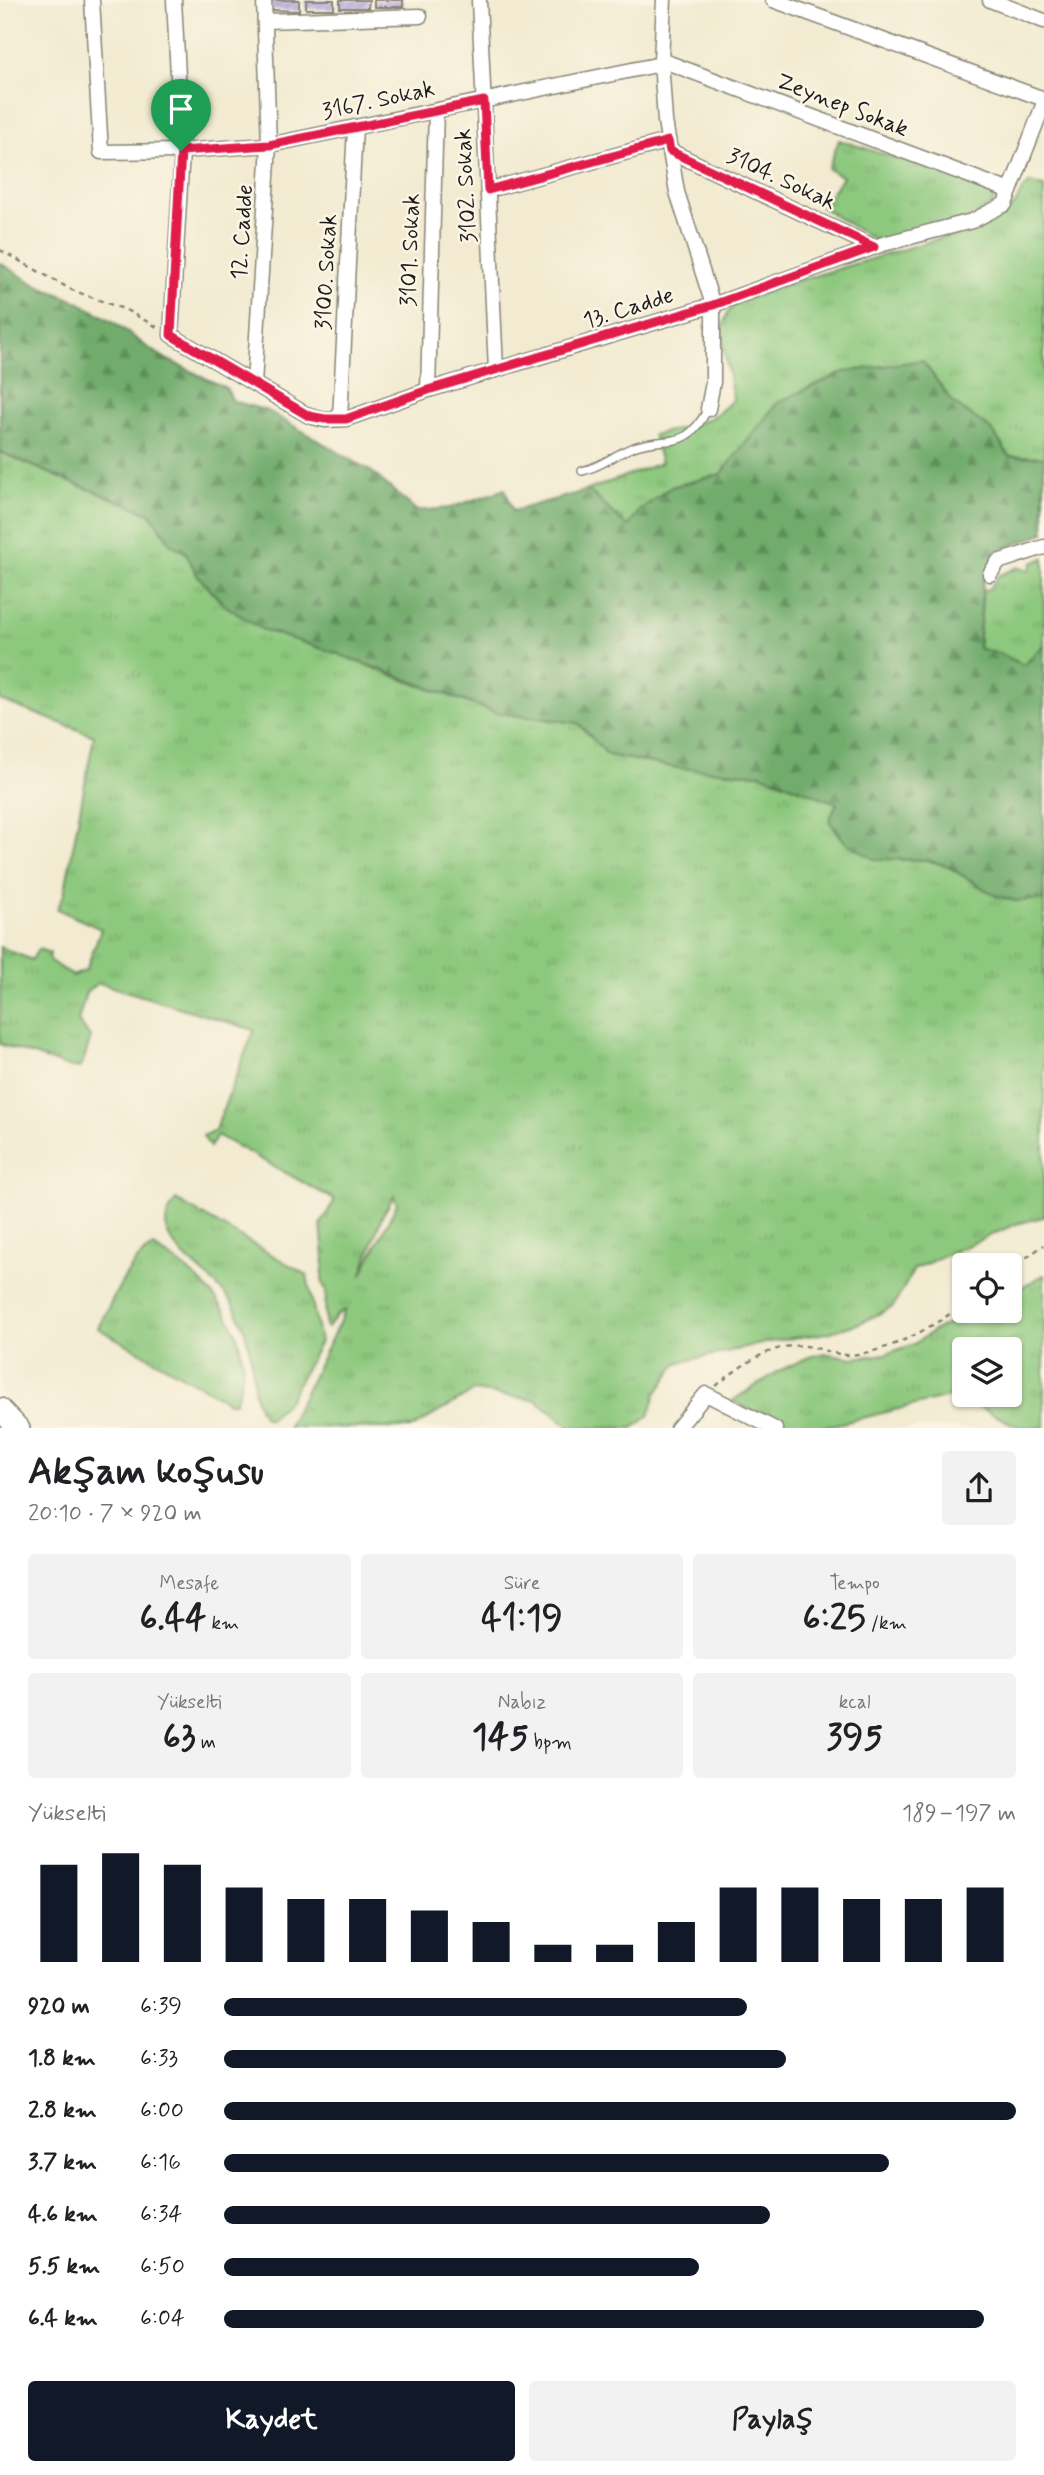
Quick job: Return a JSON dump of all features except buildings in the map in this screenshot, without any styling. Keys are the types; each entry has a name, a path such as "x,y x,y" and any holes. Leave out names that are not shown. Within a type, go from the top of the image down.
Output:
{"main road":[{"path":"0,1409 18,1428"}],"street":[{"name":"3167. Sokak","path":"92,0 101,152 181,151 269,145 661,62"},
{"path":"171,335 181,151 174,0"},
{"name":"12. Cadde","path":"254,384 269,145 264,0"},
{"name":"3102. Sokak","path":"479,0 496,370"},
{"path":"664,0 661,62 669,146 677,192 713,305 713,383 708,409"},
{"path":"773,0 1044,101"},
{"path":"990,0 1044,21"},
{"path":"265,21 421,16"},
{"name":"Zeynep Sokak","path":"661,62 1010,191"},
{"name":"13. Cadde","path":"171,335 309,416 346,419 428,390 713,305 874,247 972,221 1005,204 1044,101"},
{"name":"3101. Sokak","path":"428,390 436,111"},
{"name":"3100. Sokak","path":"340,419 355,127"},
{"path":"488,190 669,146"},
{"name":"3104. Sokak","path":"669,146 874,247"},
{"path":"990,574 998,562 1044,547"},
{"path":"678,1428 706,1394 773,1428"}],"lane":[{"path":"582,471 597,468 638,446 687,437 698,427 708,409"}],"path":[{"path":"0,250 72,290 126,310 171,335"},
{"path":"1022,1261 1044,1245"},
{"path":"706,1394 743,1364 781,1349 804,1345 847,1355 887,1346 936,1325 952,1313"}],"green space":[{"path":"839,140 994,189 998,193 994,202 983,211 947,225 880,244 821,207 843,177 828,169"},
{"path":"1030,183 1044,187 1044,457 1009,456 992,430 953,403 922,360 778,402 721,474 671,487 640,510 628,528 588,490 661,463 653,435 706,420 725,408 733,399 721,331 728,312 737,303 797,281 961,232 999,217 1015,205 1022,190"},
{"path":"0,263 33,283 80,303 114,322 168,360 226,388 233,401 268,411 372,472 417,511 450,508 505,489 513,511 588,490 628,527 640,510 671,487 721,474 778,402 844,372 922,360 953,403 992,430 1009,456 1044,457 1044,533 997,551 983,583 978,648 998,653 1024,665 1044,645 1044,899 1015,901 994,895 947,866 927,860 874,859 845,842 829,821 837,803 761,774 678,768 608,755 578,723 497,713 341,655 261,629 223,604 197,575 186,553 171,544 150,513 0,452"},
{"path":"0,452 150,513 171,543 186,553 197,573 341,655 497,713 578,723 608,755 678,768 761,774 838,803 899,860 927,860 947,866 994,895 1015,901 1044,899 1044,1217 1016,1224 914,1269 893,1307 860,1323 827,1333 779,1340 677,1363 656,1394 649,1416 633,1428 571,1428 536,1400 474,1391 412,1428 288,1427 346,1309 336,1316 328,1328 325,1326 326,1291 322,1281 324,1258 321,1224 335,1200 217,1135 210,1147 203,1136 215,1130 254,1030 99,983 86,992 78,1021 91,1038 81,1067 72,1068 0,1044 0,947 32,960 38,949 50,953 49,960 73,976 86,970 101,929 57,909 64,895 94,736 0,700","holes":["394,1196 397,1204 361,1276 382,1216"]},
{"path":"1044,558 1044,645 1024,665 998,653 978,649 983,589 988,590 998,576 1018,567 1029,571 1032,563"},
{"path":"176,1200 307,1275 320,1342 288,1401 269,1419 264,1417 258,1404 248,1341 236,1310 216,1284 183,1255 169,1235 167,1218"},
{"path":"154,1247 193,1275 210,1292 235,1332 241,1354 242,1378 235,1402 229,1402 98,1328 129,1271 145,1252"},
{"path":"1044,1275 1044,1428 1020,1428 979,1407 1022,1407 1022,1337 952,1337 952,1396 821,1428 787,1428 732,1401 779,1371 809,1357 824,1353 853,1358 886,1354 914,1344 952,1322 1022,1323 1022,1287"}],"route":[{"path":"484,101 488,190 668,141 670,151 874,247 713,305 428,390 346,419 325,419 309,416 171,335 181,151 269,145 484,101"}]}
